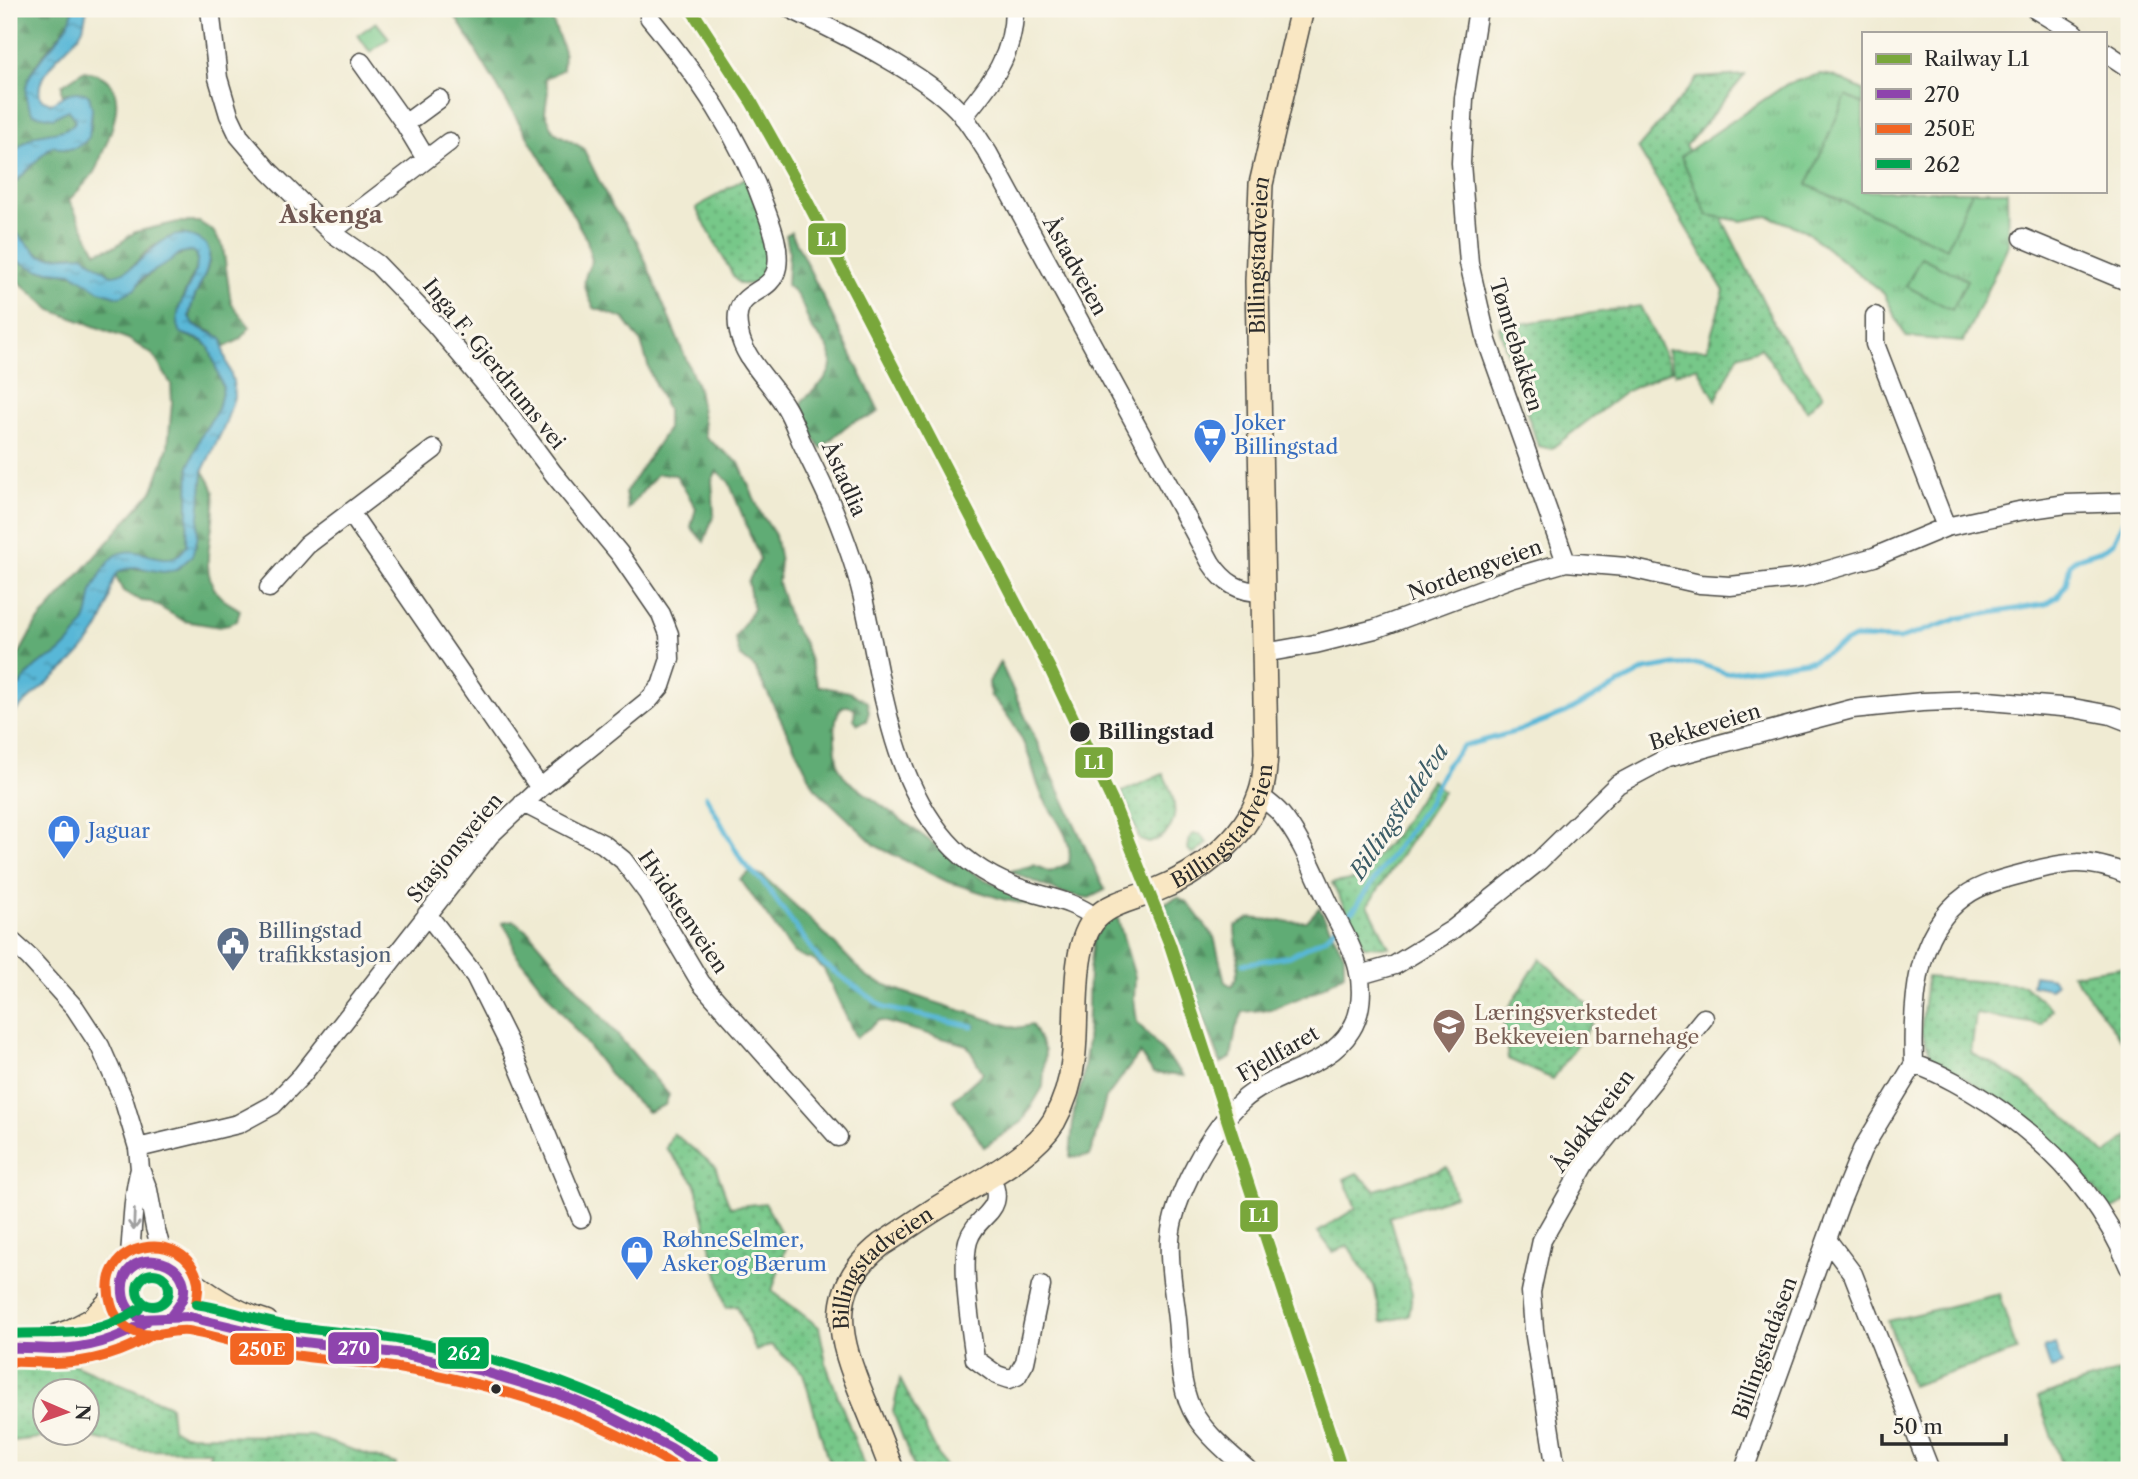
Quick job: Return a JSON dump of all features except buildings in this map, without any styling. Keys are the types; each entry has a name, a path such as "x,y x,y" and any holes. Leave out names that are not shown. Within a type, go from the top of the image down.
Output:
{"main road":[{"name":"Billingstadveien","path":"892,1470 849,1362 841,1316 853,1273 864,1258 1024,1154 1053,1123 1070,1085 1082,940 1096,918 1108,909 1177,882 1223,848 1243,826 1260,796 1266,753 1257,281 1261,184 1302,9"},
{"path":"19,1347 71,1331 92,1320 143,1261 152,1259 172,1268 216,1300 251,1318 331,1338 346,1345 436,1361 514,1380 638,1428 706,1470"},
{"path":"125,1281 124,1300 129,1309 137,1317 147,1321 159,1321 178,1310 184,1292 172,1268"},
{"path":"171,1316 212,1320 287,1341 329,1348 346,1345"},
{"path":"19,1347 55,1349 92,1343 131,1332 147,1321"}],"street":[{"name":"Inga F. Gjerdrums vei","path":"210,9 218,78 229,115 239,136 269,171 331,232 377,264 411,297 502,403 553,473 619,553 662,614 669,634 670,659"},
{"name":"Åstadveien","path":"791,9 916,77 946,99 963,117 993,163 1211,564 1226,582 1243,590 1263,592"},
{"path":"963,117 1000,67 1014,31 1014,9"},
{"name":"Tømtebakken","path":"1478,9 1464,98 1461,163 1469,263 1487,341 1566,562"},
{"path":"2035,9 2072,32"},
{"name":"Åstadlia","path":"649,17 728,125 752,174 772,226 776,239 776,269 768,284 744,300 739,308 739,333 756,365 787,409 846,540 863,597 878,677 892,732 918,795 928,815 948,843 979,868 1007,884 1080,907 1096,918"},
{"path":"2106,53 2129,68"},
{"path":"361,62 426,159"},
{"path":"405,124 439,99"},
{"path":"331,232 449,142"},
{"path":"2023,237 2129,282"},
{"path":"1875,316 1875,344 1946,527"},
{"path":"269,588 307,545 434,449"},
{"name":"Nordengveien","path":"1264,653 1376,629 1511,579 1566,562 1626,566 1700,584 1730,586 1801,578 1874,556 1946,527 2019,511 2066,504 2129,502"},
{"path":"350,512 540,788"},
{"name":"Stasjonsveien","path":"138,1148 238,1124 273,1105 302,1076 490,835 540,788 649,700 661,686 670,659"},
{"name":"Bekkeveien","path":"1360,975 1395,965 1451,930 1539,861 1618,783 1668,758 1852,709 1922,702 1977,700 2073,708 2111,715 2129,722"},
{"name":"Fjellfaret","path":"1248,1470 1195,1416 1185,1388 1171,1256 1171,1227 1204,1152 1235,1108 1259,1090 1320,1059 1343,1042 1357,1019 1360,1005 1360,975 1353,952 1292,830 1278,810 1260,796"},
{"name":"Hvidstenveien","path":"523,803 603,844 623,860 647,892 701,983 838,1137"},
{"path":"2129,875 2098,863 2064,863 2001,880 1966,894 1949,909 1937,927 1923,958 1914,1001 1914,1064 1954,1080 2019,1123 2046,1146 2093,1198 2118,1238 2129,1267"},
{"path":"427,914 475,976 510,1046 581,1217"},
{"path":"9,939 75,1008 100,1046 123,1098 138,1148 140,1169 148,1189 155,1228 172,1268"},
{"name":"Åsløkkveien","path":"1556,1470 1534,1330 1531,1292 1542,1240 1586,1163 1704,1018"},
{"name":"Billingstadåsen","path":"1744,1470 1862,1150 1914,1064"},
{"path":"125,1281 134,1230 134,1191 140,1169"},
{"path":"990,1176 997,1194 994,1208 975,1226 968,1241 966,1266 975,1359 997,1375 1009,1379 1021,1371 1029,1347 1041,1286"},
{"path":"1828,1241 1853,1274 1930,1470"}],"green space":[{"path":"9,9 73,9 68,24 37,64 26,87 59,115 64,110 69,110 74,119 73,124 66,130 47,135 9,158"},
{"path":"451,9 548,9 564,51 563,69 545,79 548,91 545,112 554,132 583,148 611,205 637,241 698,388 706,438 739,463 760,512 775,535 780,561 778,583 791,623 804,643 818,686 849,692 867,702 869,712 866,721 858,724 854,719 855,709 846,706 837,716 836,748 842,773 847,780 979,877 1039,903 1038,906 1005,900 946,881 876,846 815,788 755,668 740,656 735,638 753,609 748,582 760,559 729,482 717,471 712,480 714,514 704,542 691,527 696,508 676,475 657,474 628,509 625,493 667,430 667,410 651,375 641,342 623,318 594,308 585,285 592,261 587,240"},
{"path":"376,22 389,38 370,52 358,35"},
{"path":"83,71 98,74 108,81 114,89 116,99 114,123 97,166 69,200 96,252 116,246 135,232 178,222 199,222 213,231 223,247 231,303 250,327 239,340 223,348 216,334 191,322 190,312 209,259 209,250 203,242 160,243 122,273 111,275 84,256 53,257 36,253 9,226 9,189 48,149 53,146 67,150 85,142 91,129 92,109 68,93 62,96 62,85"},
{"path":"1820,74 1833,76 1862,90 1862,192 2007,192 2008,245 1963,342 1906,337 1884,294 1804,230 1768,216 1741,221 1707,215 1681,156 1787,84"},
{"path":"1745,75 1686,146 1778,331 1823,395 1807,411 1761,348 1738,356 1716,400 1697,367 1675,373 1667,350 1707,349 1724,291 1638,148 1698,78"},
{"path":"1846,96 1862,104 1862,192 1972,192 1947,248 1807,185"},
{"path":"745,178 763,225 770,260 767,273 758,282 740,284 696,208"},
{"path":"791,232 879,411 848,425 821,449 801,417 802,401 826,378 831,357 826,345 811,327 799,299 787,285 789,251 786,235"},
{"path":"9,250 11,254 38,270 77,275 100,291 135,289 162,265 193,251 197,255 197,266 182,299 185,335 204,342 209,347 223,388 218,409 200,438 189,467 187,545 180,554 172,558 134,552 115,557 95,584 87,616 78,632 60,652 39,664 9,698 9,673 35,625 153,490 168,447 172,402 171,384 153,355 128,339 51,310 9,273"},
{"path":"1921,257 1967,280 1952,310 1906,286"},
{"path":"1640,306 1672,370 1625,392 1551,449 1538,446 1499,327"},
{"path":"203,470 214,496 209,572 218,594 240,610 237,621 220,627 184,621 151,602 141,601 123,591 115,575 128,569 156,569 196,547"},
{"path":"1000,662 1105,890 1089,898 1061,893 1010,871 1034,865 1050,872 1069,863 1070,853 1066,836 1042,795 1021,738 990,695 989,682"},
{"path":"1163,774 1172,794 1173,822 1160,838 1149,843 1140,840 1122,792"},
{"path":"1431,780 1443,792 1368,905 1389,947 1364,946 1332,883 1357,879 1395,835"},
{"path":"1200,834 1207,843 1193,855 1188,849 1190,837"},
{"path":"752,871 764,877 808,917 868,978 1016,1028 1032,1025 1045,1051 1043,1087 1022,1122 984,1147 953,1100 983,1073 967,1045 879,1020 856,1038 824,969 815,961 794,953 740,879"},
{"path":"1178,897 1188,903 1214,937 1225,982 1232,986 1238,971 1235,926 1250,918 1307,921 1319,908 1344,954 1344,974 1314,992 1272,1009 1243,1012 1236,1028 1231,1058 1221,1063 1162,904"},
{"path":"1117,916 1135,977 1137,1022 1184,1076 1153,1073 1140,1053 1106,1098 1090,1156 1070,1157 1074,1110 1087,1048 1089,971 1093,940 1105,921"},
{"path":"513,920 529,932 669,1095 665,1105 648,1112 620,1087 514,951 512,938 502,922"},
{"path":"1540,958 1598,1015 1553,1079 1508,1059 1503,1017"},
{"path":"2129,966 2129,1049 2072,974"},
{"path":"1927,977 2024,985 2052,1009 2042,1025 1976,1014 1971,1053 2026,1085 2075,1125 2106,1155 2129,1135 2129,1201 2111,1210 2074,1162 2011,1107 1932,1057 1921,1031"},
{"path":"673,1133 715,1166 730,1207 765,1203 787,1244 772,1291 819,1327 827,1367 866,1470 831,1470 803,1373 771,1345 756,1351 737,1306 726,1308 695,1183 666,1148"},
{"path":"1447,1167 1455,1196 1389,1217 1412,1293 1409,1316 1382,1322 1374,1286 1348,1246 1333,1252 1318,1232 1356,1208 1344,1179 1357,1173 1375,1190"},
{"path":"1999,1294 2017,1351 1911,1386 1888,1321"},
{"path":"71,1363 170,1406 172,1428 184,1435 311,1436 396,1464 395,1470 204,1470 211,1451 141,1450 102,1440 102,1378 32,1378 32,1439 12,1441 9,1438 9,1367"},
{"path":"2129,1368 2129,1470 2063,1470 2038,1397"},
{"path":"900,1379 946,1470 915,1470 893,1412"}],"water":[{"path":"73,9 87,9 83,28 43,77 39,93 41,99 51,103 73,92 89,95 92,109 89,137 73,148 53,146 48,149 9,189 9,158 18,148 35,136 65,129 75,123 68,110 53,118 33,114 26,99 26,85 32,72 61,35"},
{"path":"9,226 39,255 83,255 111,275 133,267 172,236 184,235 204,242 209,251 209,260 189,317 195,326 222,338 233,381 234,397 225,425 203,470 197,540 192,556 176,570 163,572 135,567 119,571 112,584 104,616 93,637 71,662 9,719 9,698 39,664 68,644 84,623 93,588 115,556 134,552 172,558 180,554 187,545 189,467 200,438 218,409 223,388 209,347 204,341 181,333 178,323 181,303 197,265 197,255 193,251 180,253 142,278 135,289 119,297 100,291 72,273 38,270 17,261 9,250"},
{"path":"2034,975 2053,978 2056,984 2050,989 2032,985"},
{"path":"2055,1344 2062,1365 2051,1369 2044,1348"}],"waterway":[{"name":"Billingstadelva","path":"1243,964 1290,956 1326,937 1354,909 1427,805 1446,766 1463,746 1518,731 1565,713 1645,670 1700,664 1726,673 1813,660 1854,638 1900,639 1960,618 2046,604 2058,596 2066,584 2070,564 2077,558 2102,550 2114,542 2123,521 2129,520"},
{"path":"706,796 743,863 763,882 821,962 885,1008 972,1026"}],"rail line":[{"name":"L1","path":"691,9 752,103 807,201 1050,669 1114,805 1170,945 1342,1470"}],"transit line":[{"name":"250E","path":"196,1304 198,1282 190,1264 177,1252 161,1247 143,1248 127,1254 115,1266 109,1282 114,1313 123,1324 141,1334 188,1331 274,1352 392,1367 468,1382 578,1417 648,1450 681,1470"},
{"name":"270","path":"171,1316 183,1297 183,1283 178,1272 168,1264 155,1261 132,1267 125,1277 123,1293 128,1308 141,1319 190,1317 287,1340 396,1353 478,1370 558,1394 597,1410 671,1448 706,1470"},
{"name":"262","path":"153,1274 164,1279 169,1290 164,1301 153,1306 142,1301 137,1290 142,1279 153,1274"},
{"name":"262","path":"196,1304 290,1326 443,1348 524,1369 602,1398 714,1458"},
{"name":"262","path":"9,1334 90,1330 106,1326 139,1309"},
{"name":"270","path":"9,1348 65,1349 90,1345 125,1333 147,1321"},
{"name":"250E","path":"10,1362 54,1363 94,1359 132,1346 155,1333"}],"place":[{"name":"Joker Billingstad","path":"1210,465"},
{"name":"Billingstad","path":"1080,732"},
{"name":"Jaguar","path":"64,861"},
{"name":"Billingstad trafikkstasjon","path":"233,973"},
{"name":"Læringsverkstedet Bekkeveien barnehage","path":"1449,1055"},
{"name":"RøhneSelmer, Asker og Bærum","path":"637,1282"}],"district":[{"name":"Askenga","path":"331,215"}]}
